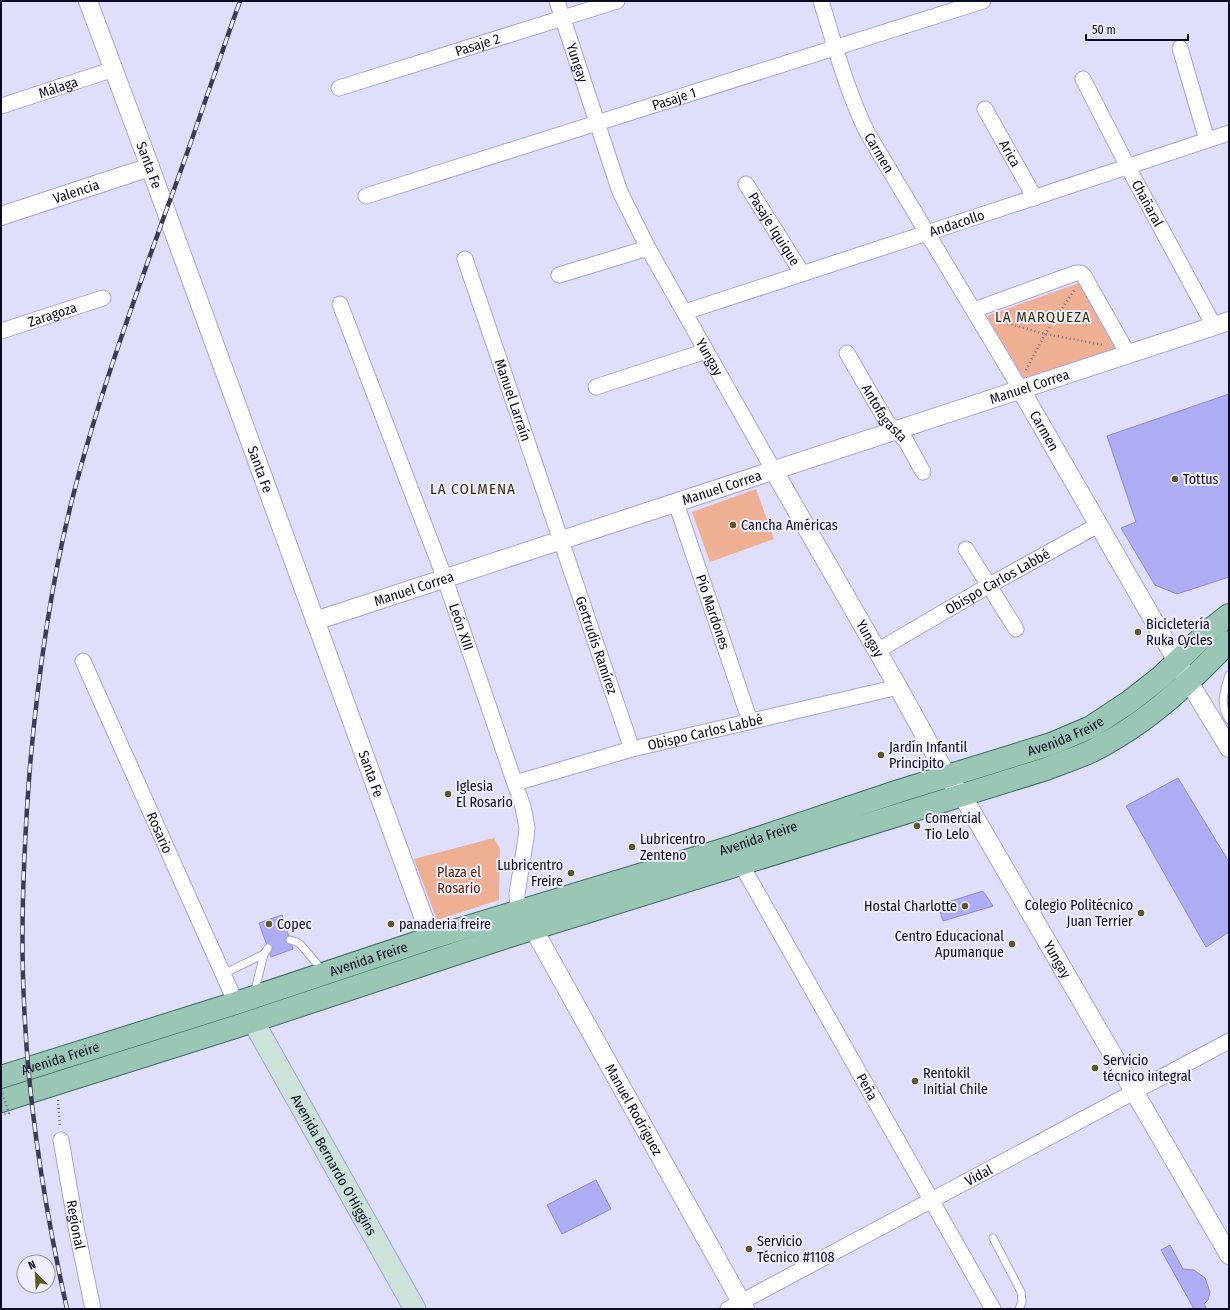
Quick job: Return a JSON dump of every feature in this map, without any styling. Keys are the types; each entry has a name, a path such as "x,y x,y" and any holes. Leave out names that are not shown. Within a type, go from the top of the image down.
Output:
{"main road":[{"name":"Avenida Freire","path":"1,1101 253,1021 412,968 525,921 732,847 899,791 1051,744 1091,727 1135,698 1161,677 1210,630 1229,615"},
{"name":"Avenida Freire","path":"1,1077 326,974 432,938 525,921 741,864 1046,769 1091,751 1122,734 1189,682 1229,642"},
{"path":"412,968 432,938"},
{"path":"253,1021 260,1005 254,997"},
{"name":"Avenida Bernardo O'Higgins","path":"253,1021 415,1309"}],"street":[{"name":"Santa Fe","path":"88,1 238,406 315,621 432,938"},
{"name":"Yungay","path":"558,1 620,192 648,248 898,687 947,776 962,795 1229,1255"},
{"name":"Pasaje 2","path":"339,88 616,1"},
{"name":"Carmen","path":"822,1 857,111 868,134 974,310 1189,682 1229,748"},
{"name":"Pasaje 1","path":"366,196 983,1"},
{"path":"1180,48 1207,140"},
{"name":"Málaga","path":"1,106 114,69"},
{"name":"Chañaral","path":"1083,79 1128,167 1222,323"},
{"name":"Arica","path":"985,109 1035,198"},
{"name":"Andacollo","path":"685,312 1229,133"},
{"name":"Valencia","path":"1,216 150,167"},
{"name":"Pasaje Iquique","path":"746,184 802,273"},
{"path":"559,275 648,248"},
{"name":"Manuel Larraín","path":"465,259 562,541"},
{"path":"974,310 1076,273 1081,273 1125,348"},
{"name":"Zaragoza","path":"1,331 103,298"},
{"name":"León XIII","path":"340,304 445,579 523,807 527,828 517,894 525,921"},
{"name":"Manuel Correa","path":"315,621 1021,390 1125,348 1222,323"},
{"path":"596,387 706,351"},
{"name":"Antofagasta","path":"847,353 887,422 906,441 923,472"},
{"name":"Pío Mardones","path":"676,503 750,721"},
{"name":"Obispo Carlos Labbé","path":"877,651 988,586 1098,525"},
{"name":"Gertrudis Ramírez","path":"562,541 632,749"},
{"path":"966,549 1016,629"},
{"name":"Rosario","path":"83,661 223,974 254,997"},
{"name":"Obispo Carlos Labbé","path":"515,783 632,749 898,687"},
{"name":"Peña","path":"741,864 994,1309"},
{"name":"Manuel Rodríguez","path":"525,921 738,1307"},
{"name":"Vidal","path":"738,1307 932,1200 1229,1041"},
{"name":"Regional","path":"61,1140 92,1309"}],"lane":[{"path":"1229,675 1222,701 1229,720"},
{"path":"290,940 301,945 326,974"},
{"path":"223,974 266,951 254,997"},
{"path":"993,1238 1021,1292 1022,1302 1018,1309"}],"path":[{"path":"1031,372 1024,374 1045,334 1077,285 1070,288"},
{"path":"992,319 999,316"},
{"path":"992,319 1045,334 1125,348"},
{"path":"992,319 996,326"},
{"path":"56,1084 61,1140"},
{"path":"1,1090 9,1113 1,1115"}],"green space":[{"path":"1079,283 1117,348 1023,381 987,316"},
{"name":"Cancha Américas","path":"756,489 774,539 710,562 692,512"},
{"name":"Plaza el Rosario","path":"494,838 500,849 499,900 437,920 414,859"}],"building":[{"name":"Tottus","path":"1229,394 1229,577 1177,594 1155,585 1121,528 1136,522 1107,436"},
{"path":"1178,778 1229,862 1229,932 1206,947 1126,806"},
{"name":"Hostal Charlotte","path":"983,891 993,906 943,921 938,905"},
{"path":"282,915 293,949 271,957 259,923"},
{"path":"596,1180 611,1209 562,1234 547,1205"},
{"path":"1170,1245 1183,1269 1194,1270 1205,1278 1210,1292 1208,1300 1204,1304 1207,1309 1194,1309 1161,1250"}],"railway":[{"path":"67,1309 59,1272 39,1156 29,1079 24,1002 22,943 24,854 30,766 41,665 51,599 64,533 92,426 128,318 240,1"}],"place":[{"name":"Tottus","path":"1175,479"},
{"name":"Cancha Américas","path":"733,525"},
{"name":"Bicicletería Ruka Cycles","path":"1138,632"},
{"name":"Jardín Infantil Principito","path":"881,755"},
{"name":"Iglesia El Rosario","path":"448,794"},
{"name":"Comercial Tio Lelo","path":"917,826"},
{"name":"Lubricentro Zenteno","path":"632,847"},
{"name":"Lubricentro Freire","path":"571,873"},
{"name":"Hostal Charlotte","path":"965,906"},
{"name":"Colegio Politécnico Juan Terrier","path":"1141,913"},
{"name":"Copec","path":"269,924"},
{"name":"panaderia freire","path":"391,924"},
{"name":"Centro Educacional Apumanque","path":"1012,944"},
{"name":"Servicio técnico integral","path":"1095,1068"},
{"name":"Rentokil Initial Chile","path":"915,1081"},
{"name":"Servicio Técnico #1108","path":"749,1249"}],"district":[{"name":"LA MARQUEZA","path":"1043,317"},
{"name":"LA COLMENA","path":"473,489"}]}
